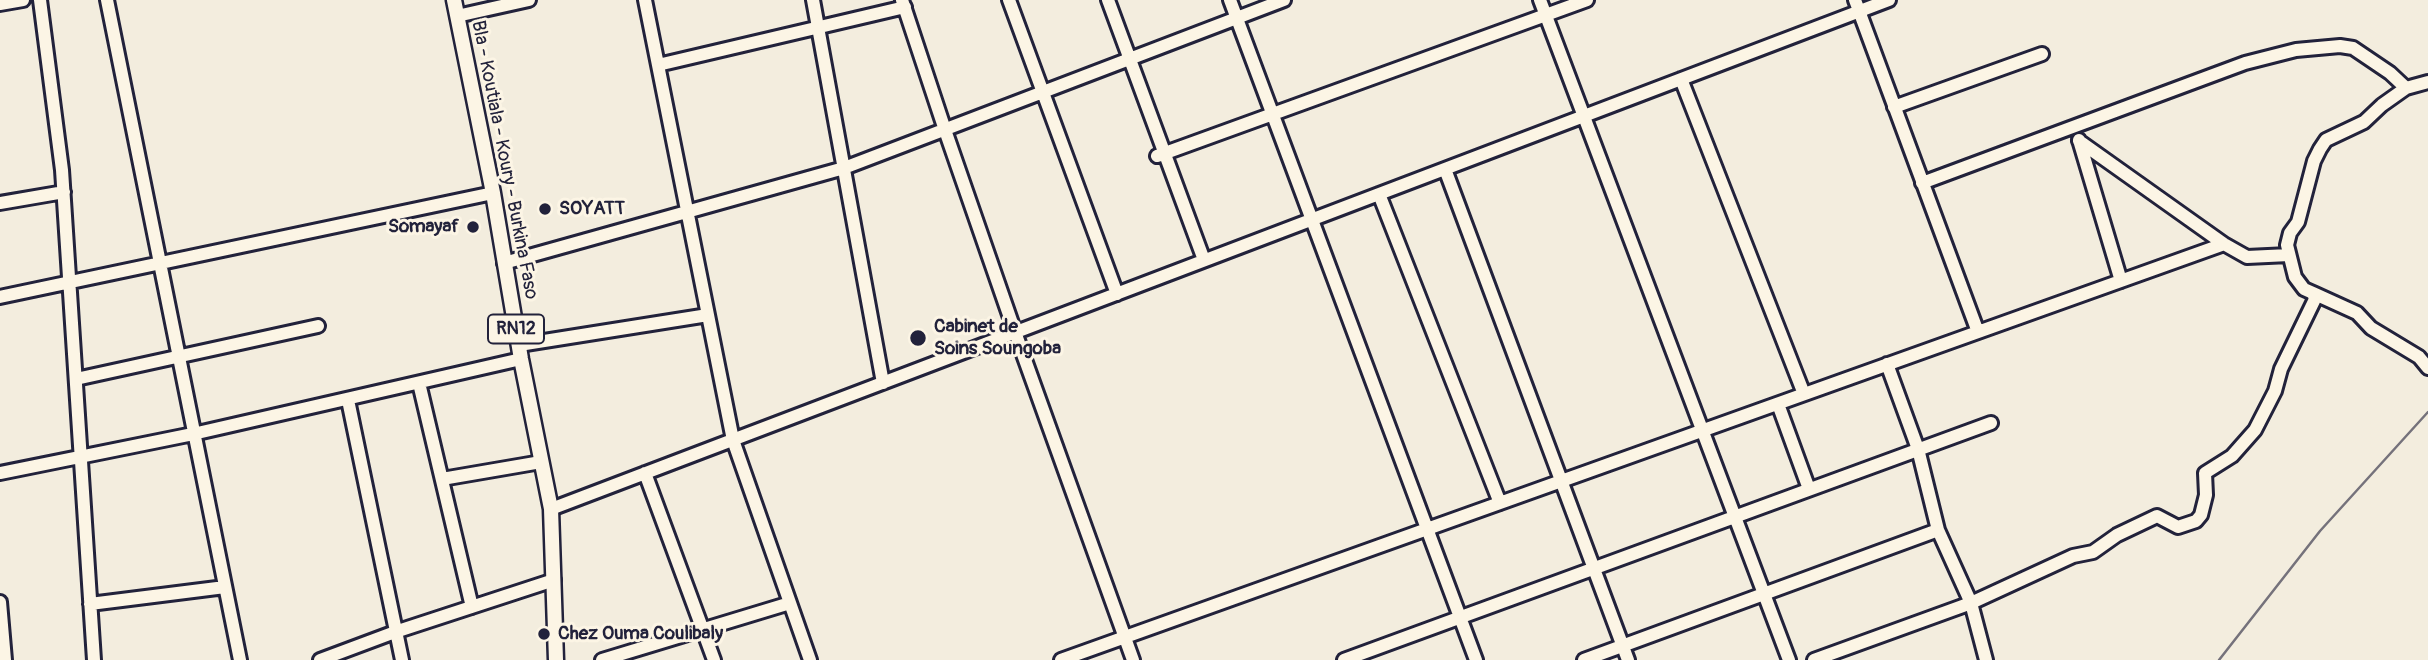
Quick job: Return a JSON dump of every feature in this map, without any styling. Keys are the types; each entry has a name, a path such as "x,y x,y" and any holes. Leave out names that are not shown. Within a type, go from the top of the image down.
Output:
{"main road":[{"name":"Bla - Koutiala - Koury - Burkina Faso","path":"454,0 551,509 556,660"}],"street":[{"path":"0,4 23,0"},
{"path":"40,0 64,192 94,660"},
{"path":"107,0 240,660"},
{"path":"457,16 530,0"},
{"path":"645,0 733,440 810,660"},
{"path":"813,0 883,383"},
{"path":"1009,0 1117,293"},
{"path":"1108,0 1161,155 1204,260"},
{"path":"1230,0 1476,660"},
{"path":"504,263 844,168 1283,0"},
{"path":"1540,0 1789,660"},
{"path":"1161,155 1587,0"},
{"path":"551,509 1583,117 1857,6 1889,0"},
{"path":"658,65 904,4 944,130 1133,660"},
{"path":"1857,6 1978,332"},
{"path":"1922,183 2245,63 2296,50 2340,46 2353,48 2390,73 2406,88"},
{"path":"1894,107 2042,54"},
{"path":"1681,79 1804,394"},
{"path":"2428,82 2406,88 2364,122 2326,140 2314,161 2298,222 2290,233 2287,245 2295,277 2304,289 2357,313 2371,328 2419,357 2428,368"},
{"path":"2074,126 2121,281"},
{"path":"2079,141 2224,244 2247,257 2289,255"},
{"path":"1445,169 1628,660"},
{"path":"0,203 64,192"},
{"path":"0,297 492,193"},
{"path":"1379,194 1500,503"},
{"path":"1061,660 2224,244"},
{"path":"1814,660 1971,603 2073,556 2093,552 2117,535 2157,516 2178,527 2196,521 2201,516 2206,495 2205,473 2232,456 2255,430 2315,299 2313,293"},
{"path":"0,473 348,400 419,383 520,352 708,315"},
{"path":"76,379 318,326"},
{"path":"1887,364 1918,449 1938,530 1971,603 1986,660"},
{"path":"419,383 472,607"},
{"path":"348,400 402,660"},
{"path":"1778,404 1809,489"},
{"path":"1344,660 1991,423"},
{"path":"442,479 541,462"},
{"path":"645,473 714,660"},
{"path":"1584,660 1938,530"},
{"path":"320,660 395,632 554,580"},
{"path":"90,604 225,587"},
{"path":"0,603 5,660"},
{"path":"602,660 621,657 790,603"}],"waterway":[{"path":"2219,660 2320,531 2428,412"}],"place":[{"name":"SOYATT","path":"545,209"},
{"name":"Somayaf","path":"473,227"},
{"name":"Cabinet de Soins Soungoba","path":"918,338"},
{"name":"Chez Ouma Coulibaly","path":"544,634"}]}
